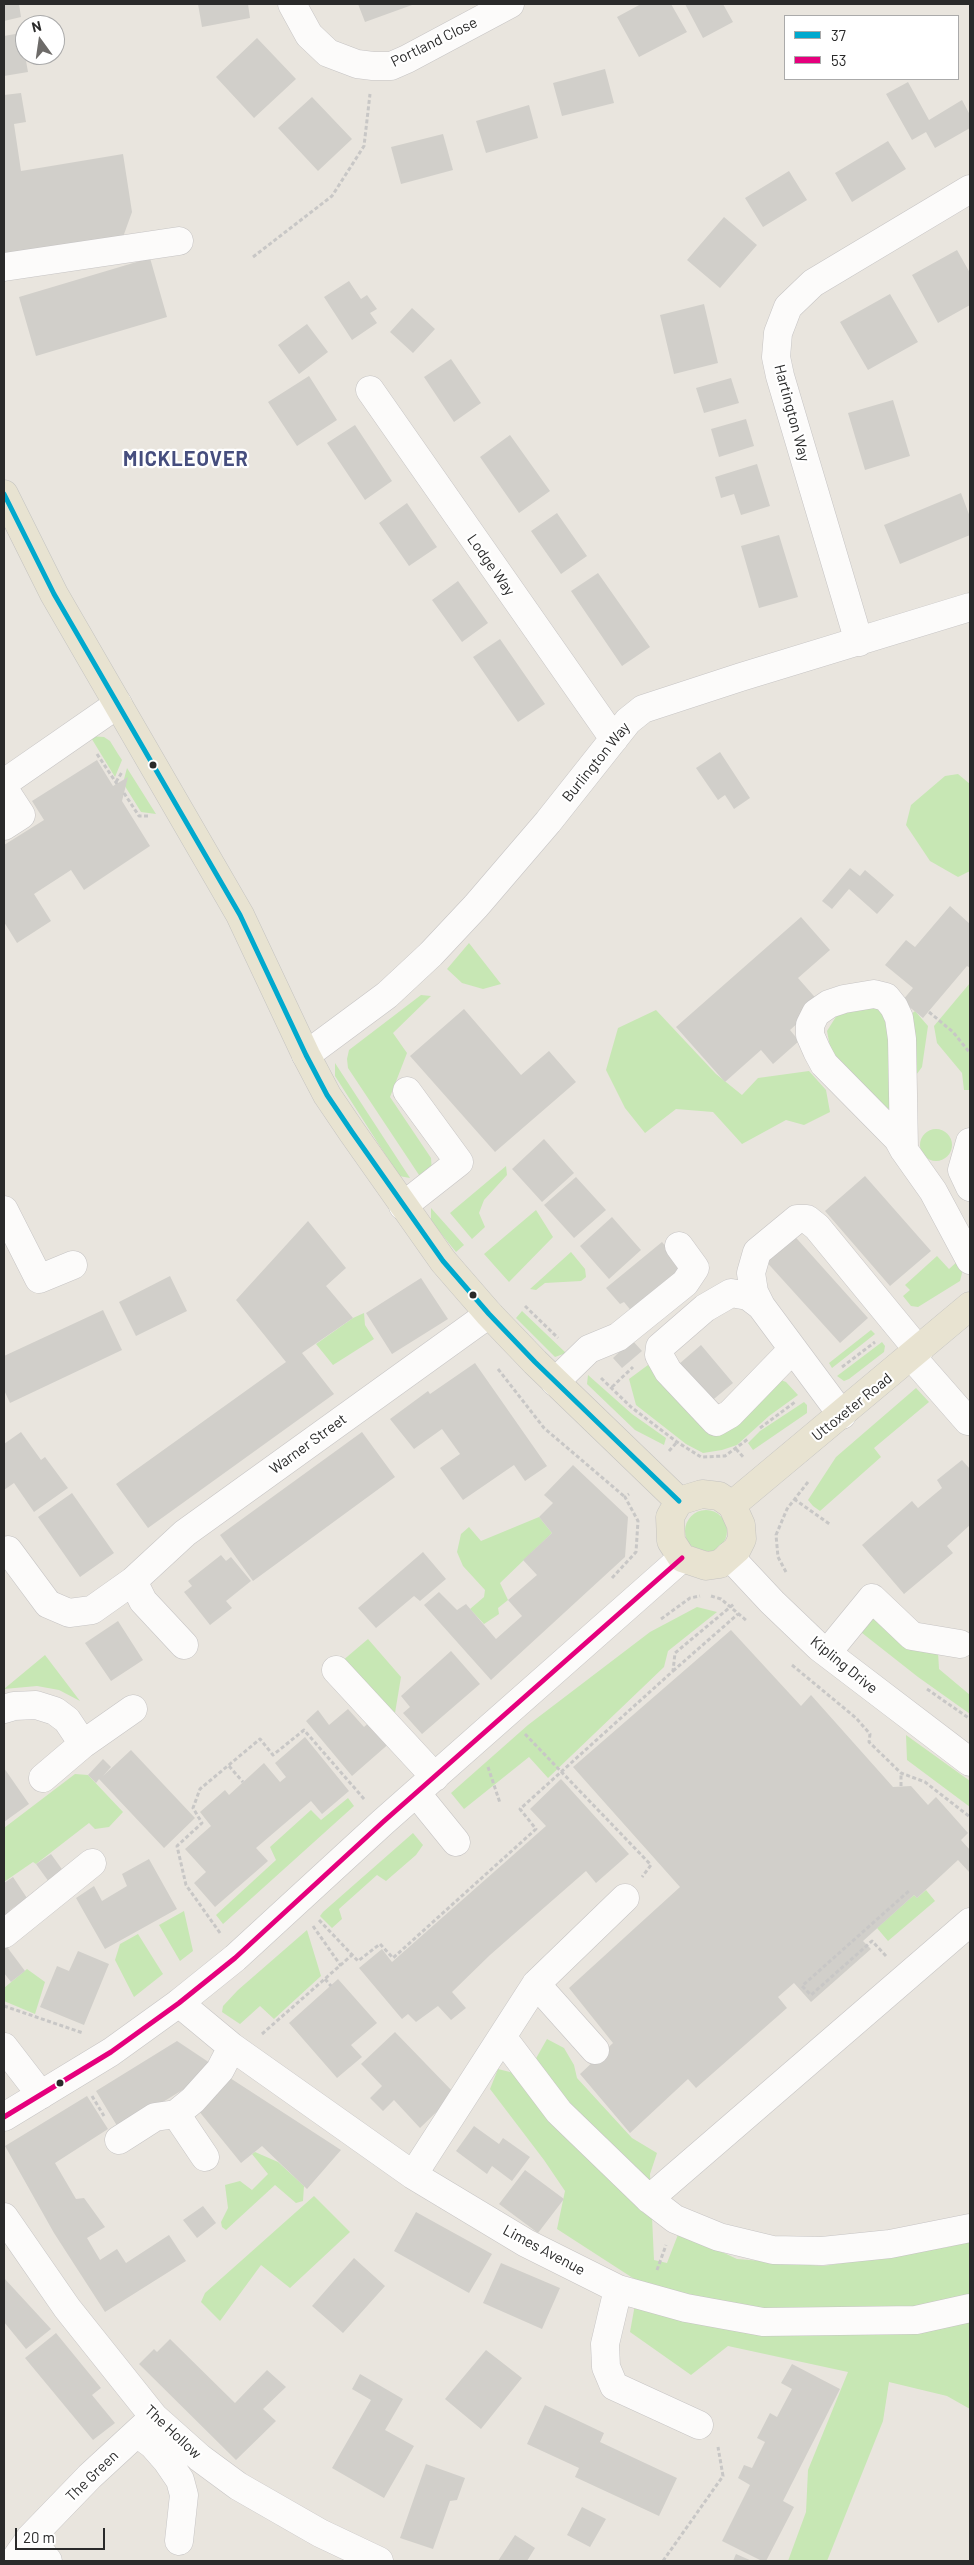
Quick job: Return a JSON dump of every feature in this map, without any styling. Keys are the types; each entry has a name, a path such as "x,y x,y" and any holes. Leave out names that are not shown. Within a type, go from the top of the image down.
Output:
{"main road":[{"path":"4,494 54,594 240,915 306,1055 328,1095 403,1206 443,1261 489,1314 555,1382 679,1501"},
{"name":"Uttoxeter Road","path":"732,1505 915,1354 970,1306"},
{"path":"702,1494 719,1496 732,1505 738,1516 742,1539 737,1549 720,1564 706,1566 682,1558 671,1541 670,1529 670,1517 679,1501 702,1494"}],"street":[{"name":"Portland Close","path":"292,4 309,35 328,53 357,64 373,66 391,66 407,59 510,4"},
{"name":"Hartington Way","path":"859,642 780,376 776,357 778,333 788,307 813,283 970,189"},
{"path":"4,267 178,241"},
{"name":"Lodge Way","path":"370,390 614,740"},
{"name":"Burlington Way","path":"306,1055 387,995 431,954 476,906 548,822 628,721 644,709 658,703 970,607"},
{"path":"4,783 118,704"},
{"path":"4,789 21,815 4,826"},
{"path":"904,1150 902,1040 899,1018 894,1007 886,997 874,994 828,1004 816,1013 810,1025 810,1035 824,1064 889,1128 904,1150 933,1191 970,1260"},
{"path":"403,1206 459,1162 407,1091"},
{"path":"970,1142 962,1170 970,1187"},
{"path":"4,1210 39,1279 73,1265"},
{"path":"842,1415 761,1306 752,1283 752,1263 757,1252 797,1219 807,1219 817,1227 968,1422"},
{"path":"555,1382 589,1349 618,1337 685,1283 695,1268 679,1246"},
{"path":"761,1306 748,1296 731,1293 705,1308 660,1347 659,1355 668,1371 716,1422 730,1414 793,1349"},
{"name":"Warner Street","path":"8,1550 48,1604 69,1613 92,1610 133,1581 185,1533 489,1314"},
{"name":"Kipling Drive","path":"729,1556 753,1583 827,1653 970,1762"},
{"path":"4,2117 80,2071 179,2003 235,1958 305,1909 426,1785 682,1558"},
{"path":"133,1581 143,1601 184,1645"},
{"path":"827,1653 872,1598 912,1636 960,1644"},
{"path":"336,1670 426,1785 456,1842"},
{"path":"4,1709 14,1706 36,1705 55,1710 67,1720 83,1744"},
{"path":"43,1778 83,1744 133,1710"},
{"path":"4,1934 92,1863"},
{"path":"413,2175 536,1984 625,1898"},
{"path":"649,2198 970,1922"},
{"path":"536,1984 595,2050"},
{"name":"Limes Avenue","path":"179,2003 232,2047 413,2175 526,2243 618,2289 647,2299 763,2322 916,2320 970,2308"},
{"path":"503,2038 559,2112 649,2198 675,2218 719,2237 781,2250 851,2249 970,2228"},
{"path":"4,2047 41,2095"},
{"path":"119,2140 155,2116 176,2114 193,2100 220,2070 232,2047"},
{"path":"176,2114 205,2157"},
{"name":"The Hollow","path":"4,2217 146,2425 200,2458 238,2486 320,2533 379,2561"},
{"path":"618,2289 605,2344 606,2367 614,2386 699,2425"},
{"path":"146,2425 180,2480 184,2495 179,2541"},
{"name":"The Green","path":"14,2561 30,2538 90,2476 146,2425"},
{"path":"30,2538 48,2561"}],"path":[{"path":"253,256 332,196 359,154 364,146 373,66"},
{"path":"82,729 112,780 117,783 121,775"},
{"path":"124,793 139,816 154,817"},
{"path":"928,1012 953,1032 970,1053"},
{"path":"497,1368 544,1428 625,1497 638,1521 636,1552 610,1580"},
{"path":"625,1497 651,1475"},
{"path":"794,1499 832,1525"},
{"path":"673,1671 675,1653 731,1606 778,1557"},
{"path":"659,1620 690,1598 709,1595 721,1599 731,1606 753,1626"},
{"path":"305,1909 358,1961 380,1944 393,1958 536,1829 520,1808 738,1614"},
{"path":"787,1660 800,1674 856,1718 870,1734 869,1742 901,1773 925,1782 970,1817"},
{"path":"217,1928 186,1885 177,1846 202,1823 192,1808 200,1789 260,1739 273,1755 304,1730 367,1803"},
{"path":"524,1733 651,1864 625,1898"},
{"path":"229,1766 244,1782"},
{"path":"488,1766 500,1803"},
{"path":"901,1773 901,1786"},
{"path":"905,1978 872,1941 811,1995 802,1986 910,1890"},
{"path":"305,1909 341,1966"},
{"path":"260,2036 352,1956"},
{"path":"325,1979 331,1986"},
{"path":"4,2006 86,2034"},
{"path":"80,2071 90,2093 119,2140"},
{"path":"647,2299 675,2218"},
{"path":"662,2561 723,2476 719,2447 699,2425"}],"green space":[{"path":"90,736 104,737 110,741 122,760 115,777"},
{"path":"127,768 156,814 141,812 123,783"},
{"path":"958,774 970,784 970,871 958,877 930,861 906,825 911,805 945,776"},
{"path":"469,943 501,984 483,989 462,983 447,969"},
{"path":"970,983 970,1090 964,1090 962,1073 937,1043 934,1026"},
{"path":"421,995 431,996 393,1033 407,1053 390,1097 431,1158 432,1172 421,1178 348,1068 347,1059 349,1050"},
{"path":"871,1005 885,1014 892,1028 896,1105 883,1111 832,1057 827,1031 837,1015"},
{"path":"656,1010 716,1074 742,1095 758,1078 809,1071 826,1090 830,1112 804,1125 786,1120 742,1144 713,1112 676,1109 645,1133 625,1108 606,1070 618,1028"},
{"path":"915,1011 928,1026 922,1067 911,1082 908,1017"},
{"path":"335,1063 410,1178 399,1176 335,1076"},
{"path":"936,1129 948,1133 952,1145 948,1157 936,1161 924,1157 920,1145 924,1133"},
{"path":"506,1166 507,1175 484,1200 479,1213 485,1227 472,1239 450,1213"},
{"path":"431,1208 464,1245 456,1252 431,1221"},
{"path":"536,1210 553,1237 509,1282 484,1254"},
{"path":"571,1252 585,1269 586,1277 581,1281 545,1283 536,1290 530,1289"},
{"path":"937,1256 949,1269 960,1259 962,1273 960,1281 918,1307 911,1306 903,1296 910,1290 905,1285"},
{"path":"522,1311 566,1353 555,1357 516,1318"},
{"path":"364,1313 365,1325 374,1339 333,1365 316,1344 353,1318"},
{"path":"871,1330 875,1334 832,1368 829,1363"},
{"path":"882,1342 885,1346 884,1352 849,1379 844,1381 837,1376"},
{"path":"648,1365 705,1425 719,1433 731,1429 778,1379 786,1382 798,1395 769,1416 737,1445 703,1453 686,1444 636,1405 629,1379"},
{"path":"588,1375 632,1414 666,1438 664,1445 635,1430 587,1384"},
{"path":"916,1388 929,1402 874,1448 881,1457 820,1511 813,1506 808,1500 836,1457"},
{"path":"804,1402 807,1405 807,1413 753,1450 748,1443 760,1431"},
{"path":"706,1510 721,1516 727,1531 721,1546 706,1552 691,1546 685,1531 691,1516"},
{"path":"539,1517 552,1533 500,1583 508,1600 498,1608 499,1614 484,1624 470,1609 484,1597 485,1590 463,1566 457,1552 461,1534 469,1527 481,1541"},
{"path":"697,1607 717,1612 668,1651 664,1667 548,1778 529,1757 464,1809 451,1793 528,1725 650,1632"},
{"path":"872,1610 938,1652 939,1669 970,1695 970,1714 918,1677 857,1629"},
{"path":"368,1639 401,1677 394,1719 341,1662"},
{"path":"45,1655 80,1701 59,1690 37,1686 4,1689"},
{"path":"906,1735 970,1781 970,1807 907,1760"},
{"path":"75,1774 88,1775 123,1812 109,1827 95,1829 89,1823 36,1864 33,1862 4,1882 4,1828"},
{"path":"348,1798 354,1806 223,1924 216,1915 276,1860 270,1847 311,1810 321,1820"},
{"path":"413,1833 423,1845 416,1855 386,1881 377,1875 339,1909 342,1919 332,1928 320,1916 323,1912"},
{"path":"926,1890 935,1901 888,1941 877,1928 914,1895 917,1898"},
{"path":"184,1911 193,1951 180,1961 159,1925"},
{"path":"307,1930 321,1976 274,2019 260,2006 240,2024 222,2012 223,2006 238,1990"},
{"path":"138,1934 163,1974 134,1997 115,1960 120,1944"},
{"path":"27,1969 45,1982 35,2014 4,2001 4,1988"},
{"path":"547,2039 564,2048 574,2065 577,2078 632,2138 657,2153 650,2174 654,2260 667,2263 679,2232 737,2259 823,2266 948,2247 970,2240 970,2409 947,2396 889,2382 883,2421 827,2561 788,2561 806,2512 808,2470 848,2372 728,2346 691,2375 630,2332 639,2282 557,2229 565,2191 490,2089 498,2069 526,2076"},
{"path":"255,2152 278,2162 304,2186 303,2201 296,2203 275,2185 226,2230 222,2227 221,2222 228,2208 225,2185 240,2181 252,2190 268,2174 252,2154"},
{"path":"314,2196 350,2232 290,2288 261,2265 220,2321 201,2302 205,2293"}],"building":[{"path":"4,4 19,4 21,15 15,15 15,18 4,21"},
{"path":"198,4 248,4 250,18 202,27"},
{"path":"358,4 411,4 412,5 365,22"},
{"path":"641,4 671,4 687,32 639,57 617,17"},
{"path":"685,4 723,4 733,22 703,38"},
{"path":"15,34 15,65 27,65 28,72 4,76 4,36"},
{"path":"257,38 296,79 254,118 216,77"},
{"path":"605,69 614,103 562,116 553,83"},
{"path":"908,82 929,120 962,100 970,115 970,128 935,148 926,132 912,140 886,94"},
{"path":"21,93 26,122 14,124 21,171 123,154 132,212 123,237 5,255 4,95"},
{"path":"312,97 352,139 318,171 278,128"},
{"path":"529,105 538,138 486,153 476,121"},
{"path":"443,134 453,170 401,184 391,147"},
{"path":"888,141 906,169 852,202 835,173"},
{"path":"789,171 807,200 763,227 745,198"},
{"path":"724,217 757,245 720,288 687,260"},
{"path":"957,250 970,273 970,305 938,323 912,275"},
{"path":"150,258 167,317 36,356 19,297"},
{"path":"349,281 361,299 367,295 377,309 370,313 377,323 352,340 324,297"},
{"path":"890,294 918,342 868,370 840,322"},
{"path":"704,304 718,363 674,374 660,315"},
{"path":"412,308 435,329 413,353 390,332"},
{"path":"307,324 328,352 299,374 278,345"},
{"path":"451,359 481,403 454,422 424,377"},
{"path":"309,376 337,420 297,446 268,402"},
{"path":"731,378 739,403 704,413 696,388"},
{"path":"893,400 910,456 865,470 848,413"},
{"path":"746,419 754,446 719,457 711,429"},
{"path":"355,425 392,481 365,500 327,443"},
{"path":"510,435 550,491 519,513 480,457"},
{"path":"757,464 770,506 741,515 734,494 721,498 715,477"},
{"path":"961,493 970,517 970,535 900,564 884,525"},
{"path":"407,503 437,547 409,566 379,523"},
{"path":"557,513 587,556 561,574 531,531"},
{"path":"779,535 798,597 759,608 741,546"},
{"path":"598,573 650,647 622,666 571,591"},
{"path":"458,581 488,623 462,642 432,600"},
{"path":"500,639 545,704 518,722 473,657"},
{"path":"720,752 750,798 734,809 725,795 718,800 696,768"},
{"path":"97,760 113,786 128,777 122,801 150,846 84,890 71,870 34,894 51,921 17,943 4,922 4,845 44,820 32,801"},
{"path":"850,868 860,876 865,870 894,895 877,914 849,889 832,909 822,901"},
{"path":"950,906 970,924 970,968 967,966 923,1018 902,1001 913,988 885,965 906,940 915,947"},
{"path":"801,917 830,950 798,978 820,1003 790,1030 799,1041 773,1064 761,1050 725,1082 676,1027"},
{"path":"464,1009 521,1075 549,1051 576,1082 495,1152 410,1056"},
{"path":"544,1139 574,1173 542,1202 512,1169"},
{"path":"865,1176 931,1251 890,1286 825,1211"},
{"path":"576,1177 606,1210 574,1238 544,1205"},
{"path":"612,1217 641,1250 609,1279 580,1246"},
{"path":"308,1221 346,1268 326,1286 353,1318 302,1353 334,1394 148,1528 116,1484 286,1362 236,1300"},
{"path":"781,1221 868,1318 840,1343 753,1247"},
{"path":"662,1242 685,1269 633,1313 624,1302 620,1304 606,1288"},
{"path":"170,1276 187,1311 136,1336 119,1302"},
{"path":"421,1278 448,1319 392,1354 366,1313"},
{"path":"103,1310 122,1350 10,1403 4,1390 4,1356"},
{"path":"632,1340 642,1351 622,1368 613,1358"},
{"path":"701,1345 733,1383 696,1414 664,1377"},
{"path":"475,1363 547,1466 525,1481 514,1465 463,1500 440,1468 460,1454 442,1429 414,1449 390,1419 428,1391 430,1394"},
{"path":"21,1432 41,1460 45,1457 68,1488 34,1512 14,1483 4,1490 4,1444"},
{"path":"362,1432 395,1477 253,1581 220,1535"},
{"path":"962,1460 970,1469 970,1525 947,1546 953,1553 904,1594 862,1545 912,1501 918,1508 942,1488 937,1480"},
{"path":"573,1465 628,1517 625,1557 491,1680 424,1605 439,1592 457,1610 466,1604 496,1639 522,1616 508,1600 537,1575 523,1560 552,1533 539,1517 553,1503 544,1495"},
{"path":"72,1493 114,1553 80,1577 38,1517"},
{"path":"423,1552 446,1579 420,1601 414,1596 376,1628 358,1608"},
{"path":"221,1555 226,1561 231,1557 251,1581 226,1601 232,1608 210,1625 184,1592 192,1586 188,1581"},
{"path":"118,1621 143,1660 111,1681 85,1643"},
{"path":"731,1630 801,1706 811,1695 893,1787 911,1786 928,1805 936,1797 968,1833 961,1840 970,1850 970,1873 958,1860 917,1898 914,1895 863,1941 871,1949 811,2002 794,1983 778,1997 787,2008 696,2088 688,2079 630,2133 580,2074 613,2043 569,1988 680,1887 573,1767"},
{"path":"451,1651 480,1684 422,1734 403,1713 410,1707 401,1696"},
{"path":"348,1709 364,1727 373,1719 392,1741 352,1776 306,1721 318,1710 329,1725"},
{"path":"305,1737 349,1791 322,1814 311,1801 256,1848 268,1861 215,1907 194,1883 206,1872 185,1849 211,1826 200,1812 225,1790 229,1795 264,1763 280,1782 286,1777 275,1763"},
{"path":"131,1750 195,1818 164,1848 99,1779 96,1783 88,1775 103,1759 111,1767 103,1776"},
{"path":"4,1768 29,1804 4,1822"},
{"path":"561,1779 629,1854 596,1883 586,1871 490,1955 452,1992 466,2008 451,2020 438,2006 416,2022 408,2014 402,2019 359,1968 382,1949 392,1962 546,1826 530,1809"},
{"path":"51,1854 64,1872 49,1882 36,1864"},
{"path":"149,1859 177,1909 105,1949 76,1898 94,1886 102,1901 127,1886 122,1874"},
{"path":"13,1877 27,1898 10,1910 13,1914 4,1920 4,1883"},
{"path":"4,1943 25,1971 11,1982 4,1973"},
{"path":"78,1951 109,1964 84,2025 40,2007 57,1966 69,1971"},
{"path":"338,1979 377,2023 351,2045 362,2057 337,2078 289,2023"},
{"path":"395,2032 455,2094 420,2128 394,2100 383,2111 370,2098 382,2086 361,2064"},
{"path":"177,2041 210,2063 184,2089 119,2129 96,2091"},
{"path":"230,2078 341,2150 307,2189 262,2146 241,2163 198,2110"},
{"path":"87,2096 108,2129 55,2163 76,2199 84,2198 105,2227 87,2238 100,2260 117,2249 126,2263 169,2235 186,2261 105,2312 54,2233 5,2146"},
{"path":"474,2126 499,2144 503,2138 530,2157 512,2181 492,2166 487,2174 456,2151"},
{"path":"525,2170 564,2199 538,2233 499,2204"},
{"path":"203,2206 216,2223 197,2238 183,2220"},
{"path":"416,2212 492,2254 469,2293 394,2251"},
{"path":"354,2258 385,2286 343,2333 312,2306"},
{"path":"501,2263 560,2288 542,2329 483,2303"},
{"path":"4,2278 51,2329 26,2349 4,2322"},
{"path":"56,2333 101,2388 92,2395 115,2423 93,2440 25,2358"},
{"path":"170,2339 235,2403 267,2370 286,2387 263,2409 276,2421 236,2460 139,2364 154,2349 157,2352"},
{"path":"486,2350 522,2378 481,2429 445,2399"},
{"path":"792,2364 840,2389 783,2501 794,2507 766,2561 762,2561 722,2541 750,2485 738,2478 744,2465 752,2468 765,2442 757,2438 770,2413 777,2417 792,2389 781,2383"},
{"path":"360,2374 403,2399 385,2430 414,2446 384,2498 332,2468 371,2400 352,2389"},
{"path":"545,2405 604,2433 600,2442 677,2478 659,2516 575,2477 579,2468 527,2444"},
{"path":"426,2464 465,2478 457,2500 450,2501 433,2549 400,2538"},
{"path":"582,2507 606,2519 590,2547 567,2535"},
{"path":"515,2535 535,2548 527,2561 498,2561"},
{"path":"736,2554 752,2561 733,2561"}],"transit line":[{"name":"37","path":"4,494 54,594 240,915 306,1055 327,1095 443,1261 489,1314 535,1362 679,1501"},
{"name":"53","path":"4,2117 111,2052 179,2003 235,1958 383,1822 682,1558"}],"district":[{"name":"MICKLEOVER","path":"186,459"}]}
